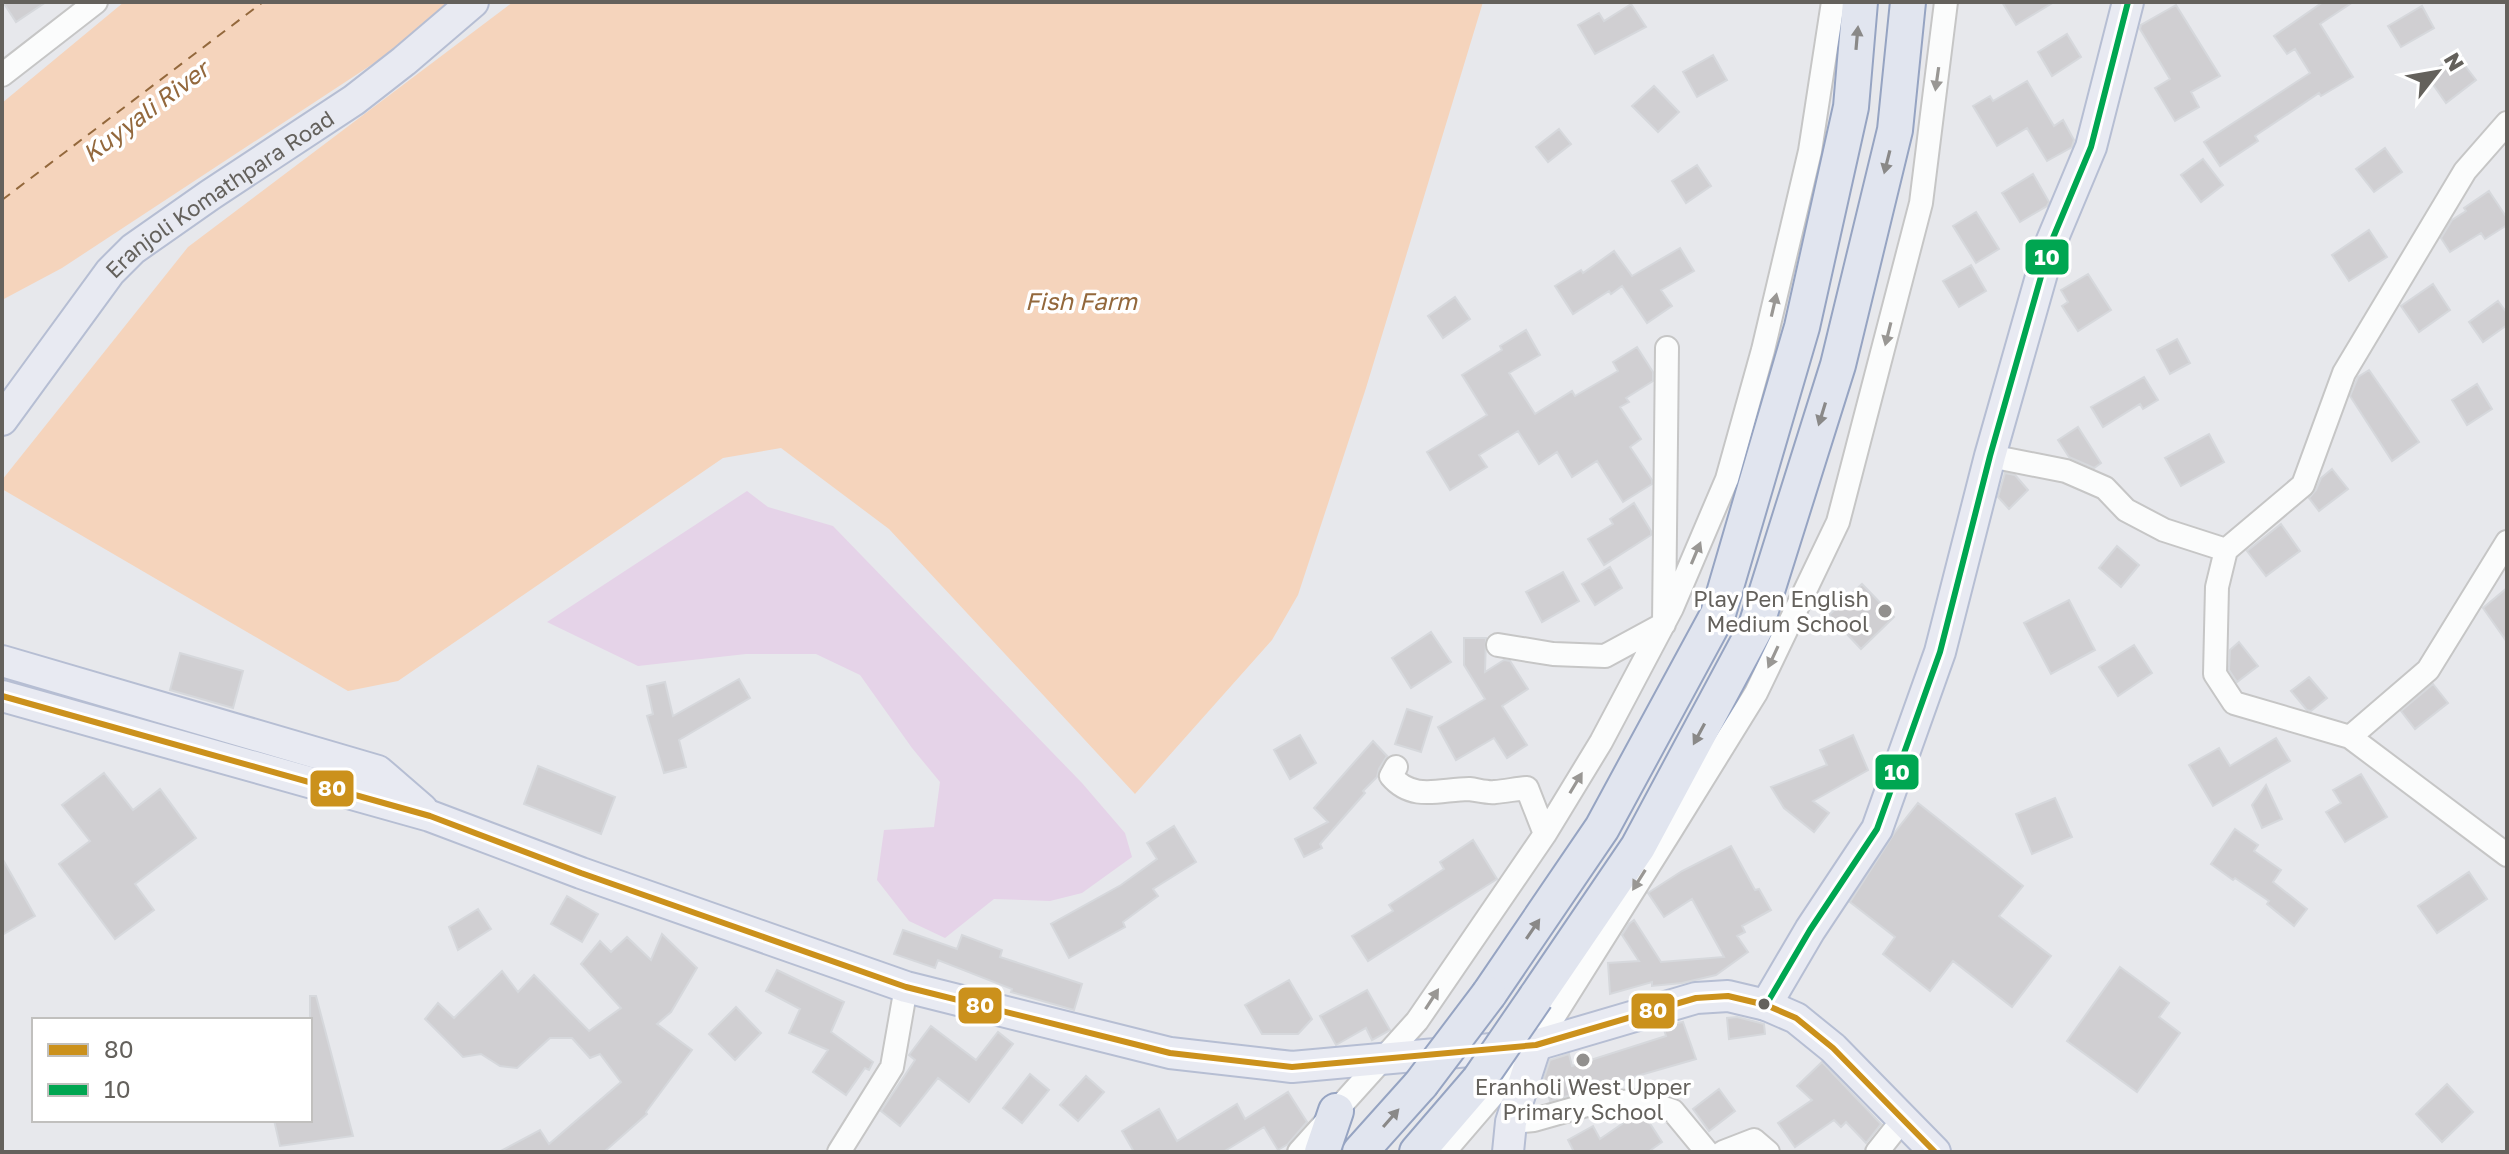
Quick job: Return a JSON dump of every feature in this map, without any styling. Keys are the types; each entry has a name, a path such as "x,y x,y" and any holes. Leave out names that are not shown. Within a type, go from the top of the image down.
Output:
{"highway":[{"path":"1360,1152 1421,1084 1489,994 1602,828 1718,614 1802,327 1851,107 1860,2"},
{"path":"1417,1152 1479,1080 1638,847 1755,629 1838,365 1895,130 1908,2"},
{"path":"1322,1152 1336,1111"}],"main road":[{"name":"Eranjoli Komathpara Road","path":"2,420 110,272 133,249 354,100 473,2"},
{"path":"1766,1005 1810,930 1877,829 1940,652 1990,456 2050,245 2091,147 2128,2"},
{"path":"2,661 378,771 430,816"},
{"path":"2,696 430,816 596,879 906,987 1170,1053 1292,1067 1536,1045 1696,998 1728,996 1766,1005 1796,1018 1833,1048 1935,1152"},
{"path":"1510,1137 1536,1045"}],"street":[{"path":"2,75 96,2"},
{"path":"1299,1152 1417,1021 1545,834 1601,742 1664,624 1727,479 1763,350 1810,151 1833,2"},
{"path":"1444,1152 1536,1045 1756,693 1838,522 1921,203 1946,2"},
{"path":"2507,123 2465,171 2344,373 2303,485 2226,550 2217,587 2215,674 2234,703 2350,737 2507,855"},
{"path":"1664,624 1667,348"},
{"path":"1990,456 2066,471 2105,488 2126,510 2164,530 2226,550"},
{"path":"2350,737 2428,670 2507,542"},
{"path":"1498,645 1553,654 1605,656 1664,624"},
{"path":"1396,767 1391,776 1400,786 1412,790 1495,792 1527,788 1545,834"},
{"path":"839,1152 892,1067 906,987"},
{"path":"1510,1137 1534,1120 1594,1103 1643,1101 1673,1111 1707,1152"},
{"path":"1877,1152 1904,1118"},
{"path":"1723,1152 1754,1140 1768,1152"}],"shaded area":[{"path":"747,491 768,507 833,526 1082,783 1125,833 1132,857 1082,893 1050,901 994,899 945,938 909,921 877,880 884,830 934,827 940,782 860,675 816,654 746,654 638,666 547,622"}],"water":[{"name":"Kuyyali River","path":"124,2 454,2 426,29 62,268 2,300 2,103"},
{"name":"Fish Farm","path":"513,2 1483,2 1366,388 1298,595 1272,640 1135,794 889,529 781,448 723,458 398,681 348,691 2,489 2,480 188,247"}],"building":[{"path":"3,2 46,2 16,22"},
{"path":"2002,2 2054,2 2016,25"},
{"path":"2323,2 2353,2 2320,24 2353,77 2321,96 2319,93 2255,136 2258,141 2220,166 2204,142 2310,73 2295,49 2287,54 2274,36"},
{"path":"1631,4 1646,27 1595,54 1578,25 1599,13 1604,21"},
{"path":"2176,5 2220,76 2191,92 2199,107 2175,121 2155,88 2170,79 2140,29 2141,25"},
{"path":"2422,6 2434,28 2401,47 2388,26"},
{"path":"2067,34 2081,57 2052,76 2038,52"},
{"path":"2456,54 2476,80 2446,103 2427,76"},
{"path":"1713,55 1727,80 1697,97 1683,72"},
{"path":"2027,81 2054,126 2063,120 2074,140 2072,147 2047,161 2027,128 1997,146 1973,106 1990,96 1993,101"},
{"path":"1654,86 1679,112 1658,132 1632,106"},
{"path":"1559,129 1571,144 1548,162 1536,147"},
{"path":"2385,148 2402,172 2374,192 2356,169"},
{"path":"2203,159 2223,185 2201,202 2181,175"},
{"path":"1697,165 1711,186 1686,203 1672,181"},
{"path":"2033,174 2049,202 2020,222 2002,193"},
{"path":"2489,191 2507,218 2507,225 2485,239 2481,233 2450,252 2441,238 2452,220"},
{"path":"1976,212 1999,249 1976,263 1953,226"},
{"path":"2369,230 2387,257 2349,281 2332,255"},
{"path":"1680,248 1694,271 1661,290 1672,306 1647,323 1622,286 1573,314 1555,286 1581,270 1583,273 1614,251 1632,276"},
{"path":"1971,265 1986,291 1959,307 1943,281"},
{"path":"2088,274 2111,310 2078,331 2062,306 2068,302 2061,290"},
{"path":"2433,284 2450,310 2419,332 2401,306"},
{"path":"1455,297 1470,319 1443,338 1428,316"},
{"path":"2498,301 2507,313 2507,325 2483,342 2469,322"},
{"path":"1526,330 1540,355 1509,373 1535,414 1572,391 1575,396 1618,371 1613,362 1637,347 1653,372 1653,381 1626,398 1629,402 1620,407 1641,439 1630,447 1652,484 1623,502 1597,461 1572,477 1557,452 1539,464 1518,431 1479,455 1487,467 1450,490 1427,452 1487,415 1462,375 1502,350 1500,346"},
{"path":"2177,339 2190,363 2170,374 2157,350"},
{"path":"2369,370 2419,442 2392,461 2350,396 2358,377"},
{"path":"2144,377 2158,400 2143,409 2140,404 2103,427 2091,407"},
{"path":"2477,384 2492,409 2467,425 2452,400"},
{"path":"2078,427 2101,463 2094,468 2069,457 2058,440"},
{"path":"2209,434 2224,462 2181,486 2165,458"},
{"path":"2332,469 2348,489 2319,511 2309,498 2321,478"},
{"path":"2005,473 2015,475 2028,490 2009,509 1998,497"},
{"path":"1634,503 1651,535 1604,565 1588,539 1613,524 1610,519"},
{"path":"2281,524 2300,551 2266,576 2247,551"},
{"path":"2117,546 2139,565 2121,587 2099,568"},
{"path":"1610,567 1622,588 1595,605 1582,584"},
{"path":"1563,572 1579,601 1542,622 1526,592"},
{"name":"Play Pen English Medium School","path":"1862,584 1894,617 1861,649 1829,615"},
{"path":"2507,588 2507,642 2483,608"},
{"path":"2069,600 2095,650 2051,674 2024,623"},
{"path":"1431,632 1451,662 1411,688 1392,658"},
{"path":"1464,638 1486,638 1485,672 1504,660 1510,661 1528,689 1502,706 1527,745 1507,758 1494,738 1456,760 1438,727 1485,699 1464,665"},
{"path":"2239,642 2258,666 2237,682 2229,670 2230,650"},
{"path":"2134,645 2152,673 2118,696 2099,667"},
{"path":"180,653 243,671 233,708 170,690"},
{"path":"2309,677 2327,698 2311,711 2291,691"},
{"path":"739,679 750,698 679,740 686,767 664,773 647,716 653,714 647,686 665,682 673,716"},
{"path":"2433,684 2448,703 2415,729 2401,711"},
{"path":"1407,709 1432,717 1421,752 1395,744"},
{"path":"1300,735 1316,763 1290,779 1274,750"},
{"path":"1853,735 1868,770 1813,801 1829,813 1814,832 1784,808 1771,787 1827,765 1820,750"},
{"path":"2276,738 2290,761 2213,806 2189,765 2219,748 2230,766"},
{"path":"1373,741 1387,756 1377,777 1320,844 1322,848 1304,857 1295,839 1328,822 1314,808"},
{"path":"538,766 615,797 601,834 524,804"},
{"path":"104,773 133,810 160,789 196,838 135,884 154,910 115,939 59,864 90,841 62,805"},
{"path":"2361,774 2387,817 2345,842 2326,812 2341,803 2333,790"},
{"path":"2266,785 2282,819 2262,828 2252,805"},
{"path":"2055,798 2072,837 2032,854 2016,814"},
{"path":"1918,803 2023,886 1999,916 2051,956 2012,1007 1953,961 1930,991 1883,954 1895,937 1850,902 1895,832"},
{"path":"1174,826 1196,862 1153,889 1158,896 1123,922 1125,927 1069,958 1051,924 1121,885 1157,859 1147,843"},
{"path":"2235,829 2258,845 2254,851 2281,870 2273,882 2307,909 2294,926 2267,904 2269,901 2211,864"},
{"path":"1473,840 1497,879 1368,961 1352,936 1393,911 1389,905 1444,869 1440,862"},
{"path":"1731,846 1755,890 1759,889 1771,910 1742,926 1745,932 1737,936 1748,952 1716,975 1682,983 1652,986 1652,982 1610,994 1608,963 1639,961 1622,935 1634,920 1661,962 1724,957 1692,899 1664,917 1648,893"},
{"path":"2,858 35,916 2,935"},
{"path":"2469,872 2487,899 2437,933 2418,906"},
{"path":"567,896 598,914 582,942 551,924"},
{"path":"478,909 491,929 458,950 449,927"},
{"path":"903,930 957,949 962,935 1002,950 1000,957 1082,984 1074,1010 1011,992 1012,989 938,960 935,968 894,954"},
{"path":"662,934 697,968 671,1012 657,1024 692,1050 647,1114 604,1152 499,1152 540,1130 549,1144 621,1082 600,1054 590,1058 572,1038 550,1038 517,1068 500,1066 481,1054 463,1057 425,1019 438,1003 454,1018 502,971 518,992 534,975 589,1031 621,1008 581,964 600,941 611,952 627,937 651,960"},
{"path":"2120,967 2169,1003 2159,1017 2180,1033 2137,1092 2067,1041"},
{"path":"777,970 844,1002 831,1032 873,1062 846,1095 813,1072 828,1050 789,1033 800,1009 766,991"},
{"path":"1289,980 1312,1019 1298,1034 1262,1034 1245,1005"},
{"path":"1367,990 1390,1030 1372,1040 1366,1028 1336,1045 1320,1016"},
{"path":"310,996 316,996 353,1136 280,1146 274,1122 312,1122"},
{"path":"736,1007 761,1033 735,1060 709,1034"},
{"path":"1737,1017 1764,1024 1765,1034 1729,1039 1727,1018"},
{"path":"1683,1022 1696,1059 1550,1101 1544,1078 1550,1060 1569,1054 1572,1066 1666,1036 1663,1026"},
{"path":"931,1026 976,1060 998,1032 1013,1044 969,1102 938,1078 900,1126 881,1111 915,1060 909,1055"},
{"path":"1822,1062 1881,1124 1866,1143 1846,1122 1841,1127 1834,1120 1795,1147 1778,1123 1812,1100 1797,1086"},
{"path":"1030,1074 1049,1090 1022,1123 1003,1108"},
{"path":"1086,1076 1104,1092 1078,1121 1060,1105"},
{"path":"2447,1084 2473,1112 2442,1142 2416,1114"},
{"path":"1719,1089 1735,1111 1709,1131 1693,1109"},
{"path":"1288,1092 1307,1122 1288,1144 1278,1150 1264,1127 1223,1152 1134,1152 1122,1131 1159,1109 1177,1141 1237,1104 1245,1119"},
{"path":"1635,1115 1645,1116 1662,1142 1648,1152 1574,1152 1568,1140 1593,1126 1600,1139"}],"ferry route":[{"path":"2,200 263,2"}],"transit line":[{"name":"10","path":"1766,1005 1810,930 1877,829 1940,652 1990,456 2050,245 2091,147 2128,2"},
{"name":"80","path":"2,696 430,816 581,873 906,987 1170,1053 1292,1067 1536,1045 1696,998 1728,996 1766,1005 1796,1018 1833,1048 1935,1152"}],"place":[{"name":"Play Pen English Medium School","path":"1885,611"},
{"name":"Eranholi West Upper Primary School","path":"1583,1060"}]}
